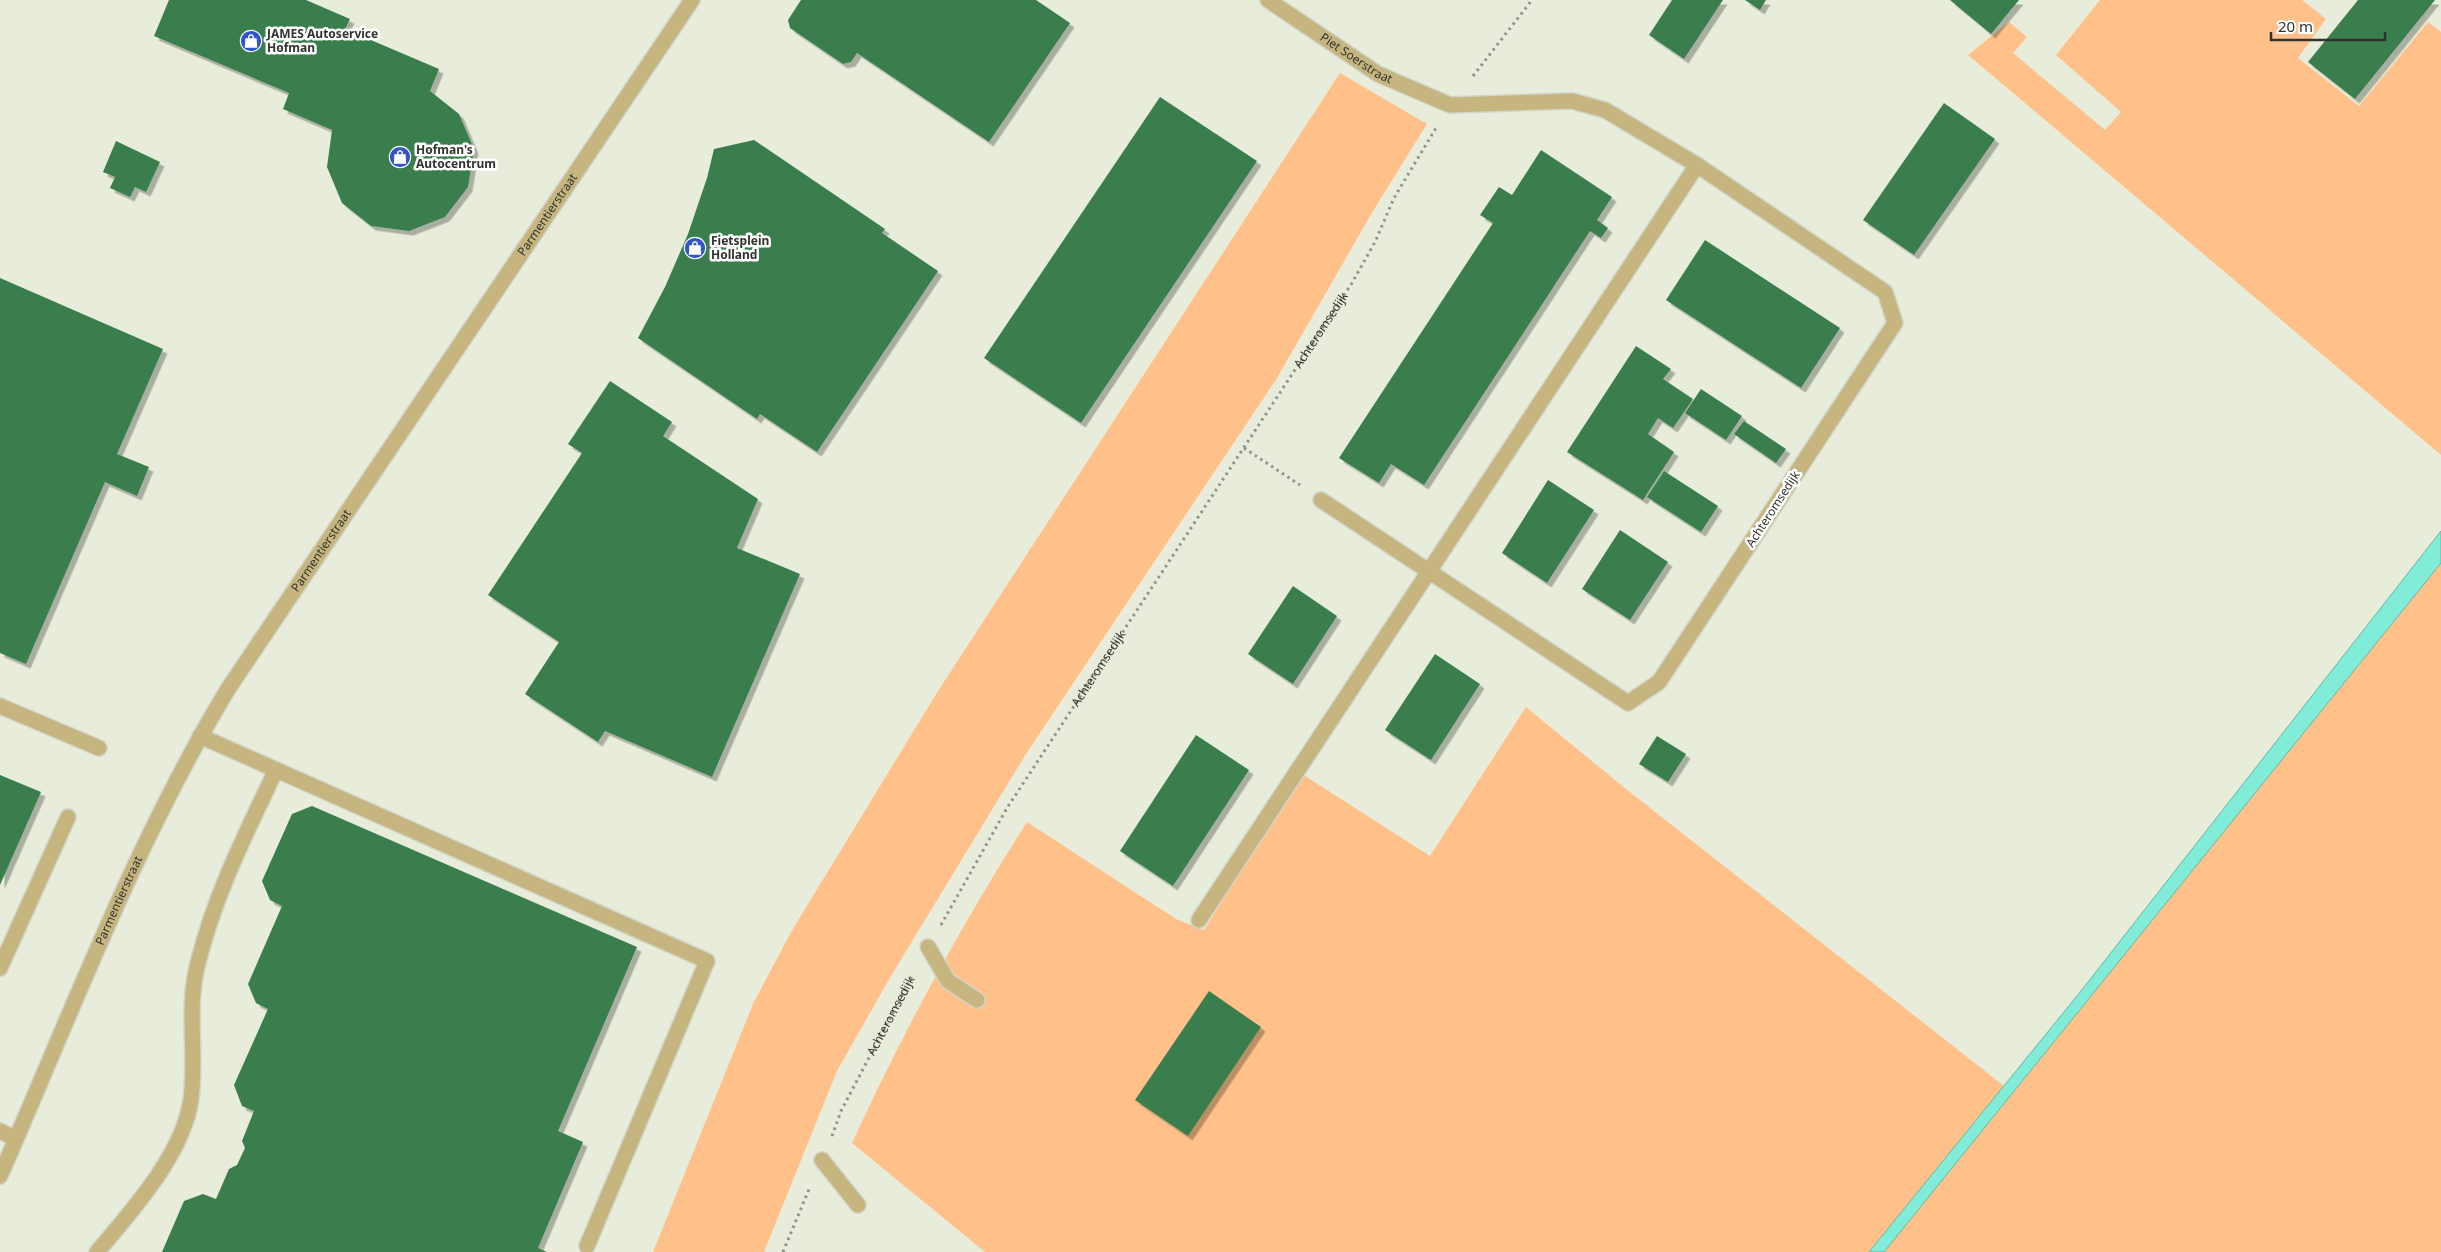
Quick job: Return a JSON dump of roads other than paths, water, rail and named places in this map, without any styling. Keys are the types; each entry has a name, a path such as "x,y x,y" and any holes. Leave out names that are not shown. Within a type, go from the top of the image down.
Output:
{"street":[{"name":"Parmentierstraat","path":"0,1176 157,817 200,736 233,681 692,0"},
{"name":"Piet Soerstraat","path":"1268,0 1378,74 1450,105"},
{"name":"Achteromsedijk","path":"1321,500 1628,702 1659,682 1895,323 1886,292 1697,165 1604,110 1572,101 1450,105"},
{"path":"1198,920 1697,165"},
{"path":"0,706 99,748"},
{"path":"200,736 707,961 587,1246"},
{"path":"97,1252 155,1179 181,1134 191,1100 192,1010 197,964 220,888 276,770"},
{"path":"0,968 68,817"},
{"path":"928,947 948,981 977,1000"},
{"path":"0,1131 16,1139"},
{"path":"822,1160 858,1205"}],"water":[{"path":"2441,531 2441,563 1884,1252 1869,1252 2081,991"}],"place":[{"name":"JAMES Autoservice Hofman","path":"251,41"},
{"name":"Hofman's Autocentrum","path":"400,157"},
{"name":"Fietsplein Holland","path":"695,248"}]}
